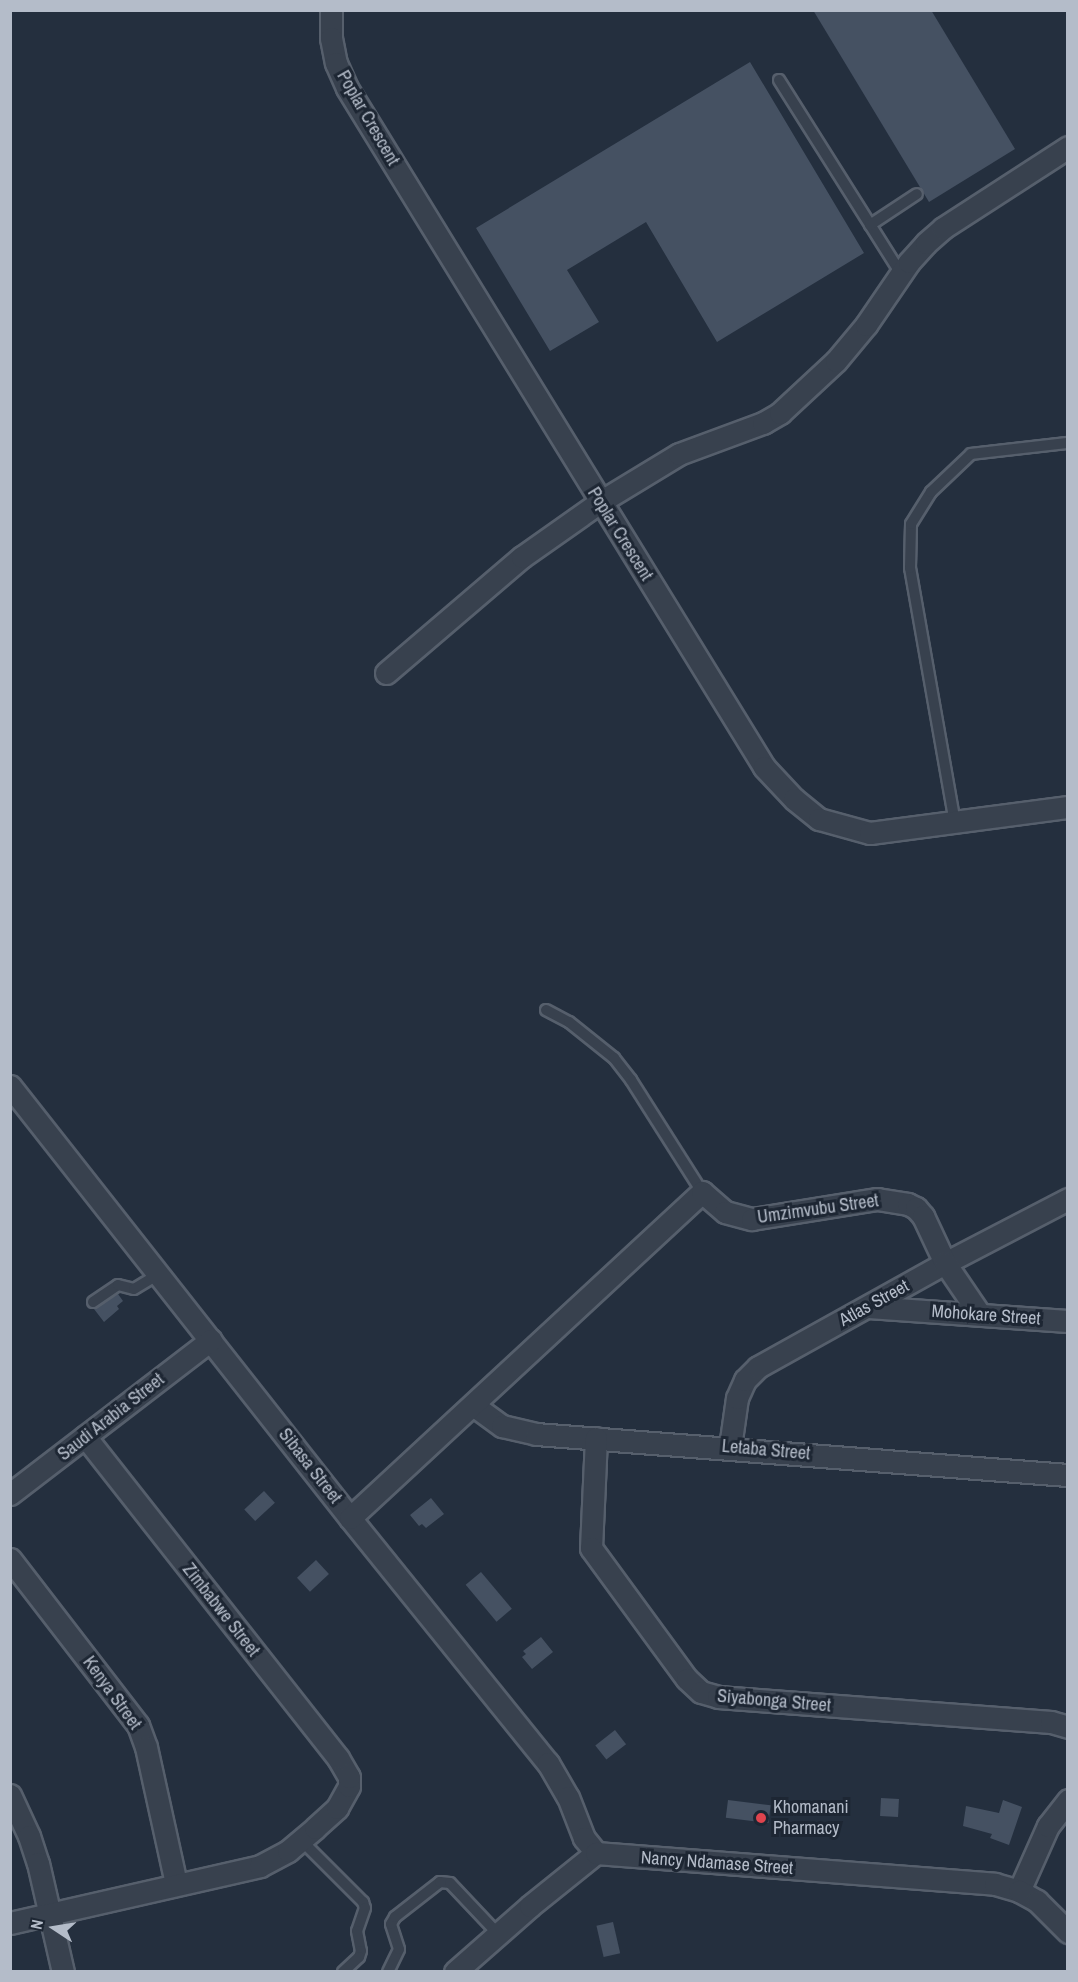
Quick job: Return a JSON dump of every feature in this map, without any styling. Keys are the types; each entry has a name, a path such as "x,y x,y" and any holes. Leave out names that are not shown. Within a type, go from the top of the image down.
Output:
{"street":[{"name":"Poplar Crescent","path":"331,10 331,38 336,63 347,88 764,767 794,799 819,819 870,834 1068,807"},
{"path":"386,673 522,557 600,502 679,454 763,423 780,413 836,361 866,325 901,274 926,243 943,228 1068,147"},
{"name":"Sibasa Street","path":"10,1086 350,1518 552,1767 568,1797 584,1838 596,1853"},
{"path":"350,1518 702,1192"},
{"name":"Umzimvubu Street","path":"702,1192 719,1208 732,1215 752,1219 877,1199 897,1200 916,1208 923,1216 945,1263 979,1313"},
{"name":"Atlas Street","path":"730,1447 737,1398 752,1372 945,1263 1068,1199"},
{"name":"Mohokare Street","path":"868,1307 1068,1321"},
{"name":"Saudi Arabia Street","path":"10,1494 211,1340"},
{"name":"Letaba Street","path":"473,1405 502,1426 520,1432 1068,1475"},
{"name":"Zimbabwe Street","path":"85,1437 338,1758 349,1777 350,1786 337,1808 301,1840"},
{"name":"Siyabonga Street","path":"596,1438 591,1548 687,1679 701,1692 718,1697 1051,1722 1068,1727"},
{"name":"Kenya Street","path":"10,1559 138,1725 146,1747 177,1883"},
{"path":"10,1795 29,1836 51,1914 63,1971"},
{"path":"1019,1891 1048,1826 1068,1800"},
{"path":"10,1923 177,1883 260,1866 275,1859 301,1840"},
{"path":"455,1971 596,1853"},
{"name":"Nancy Ndamase Street","path":"596,1853 641,1859 983,1882 1019,1891 1045,1907 1068,1932"}],"lane":[{"path":"779,80 901,274"},
{"path":"870,225 917,194"},
{"path":"955,823 910,568 911,524 931,492 971,454 1068,443"},
{"path":"546,1010 569,1022 614,1058 631,1080 702,1192"},
{"path":"93,1302 118,1285 134,1289 159,1274"},
{"path":"301,1840 363,1902 365,1908 357,1931 361,1951 359,1957 343,1971"},
{"path":"388,1971 398,1956 391,1924 395,1917 440,1882 450,1883 498,1934"}],"building":[{"path":"813,10 931,10 1015,149 929,202"},
{"path":"750,62 864,253 717,342 646,222 567,270 599,322 550,351 476,228"},
{"path":"118,1294 123,1301 117,1306 119,1309 104,1322 94,1309"},
{"path":"264,1491 275,1503 255,1521 244,1509"},
{"path":"431,1498 444,1514 426,1528 422,1524 419,1526 410,1515"},
{"path":"316,1560 329,1574 310,1592 297,1578"},
{"path":"481,1572 512,1609 497,1622 466,1585"},
{"path":"541,1637 553,1652 532,1669 522,1657 526,1654 523,1651"},
{"path":"615,1730 626,1744 606,1760 595,1745"},
{"path":"881,1798 899,1799 898,1817 880,1816"},
{"path":"728,1800 771,1805 768,1823 726,1818"},
{"path":"1003,1800 1022,1807 1009,1845 990,1838 992,1834 963,1826 966,1806 999,1813"},
{"path":"613,1922 620,1953 604,1957 596,1926"}],"place":[{"name":"Khomanani Pharmacy","path":"761,1818"}]}
